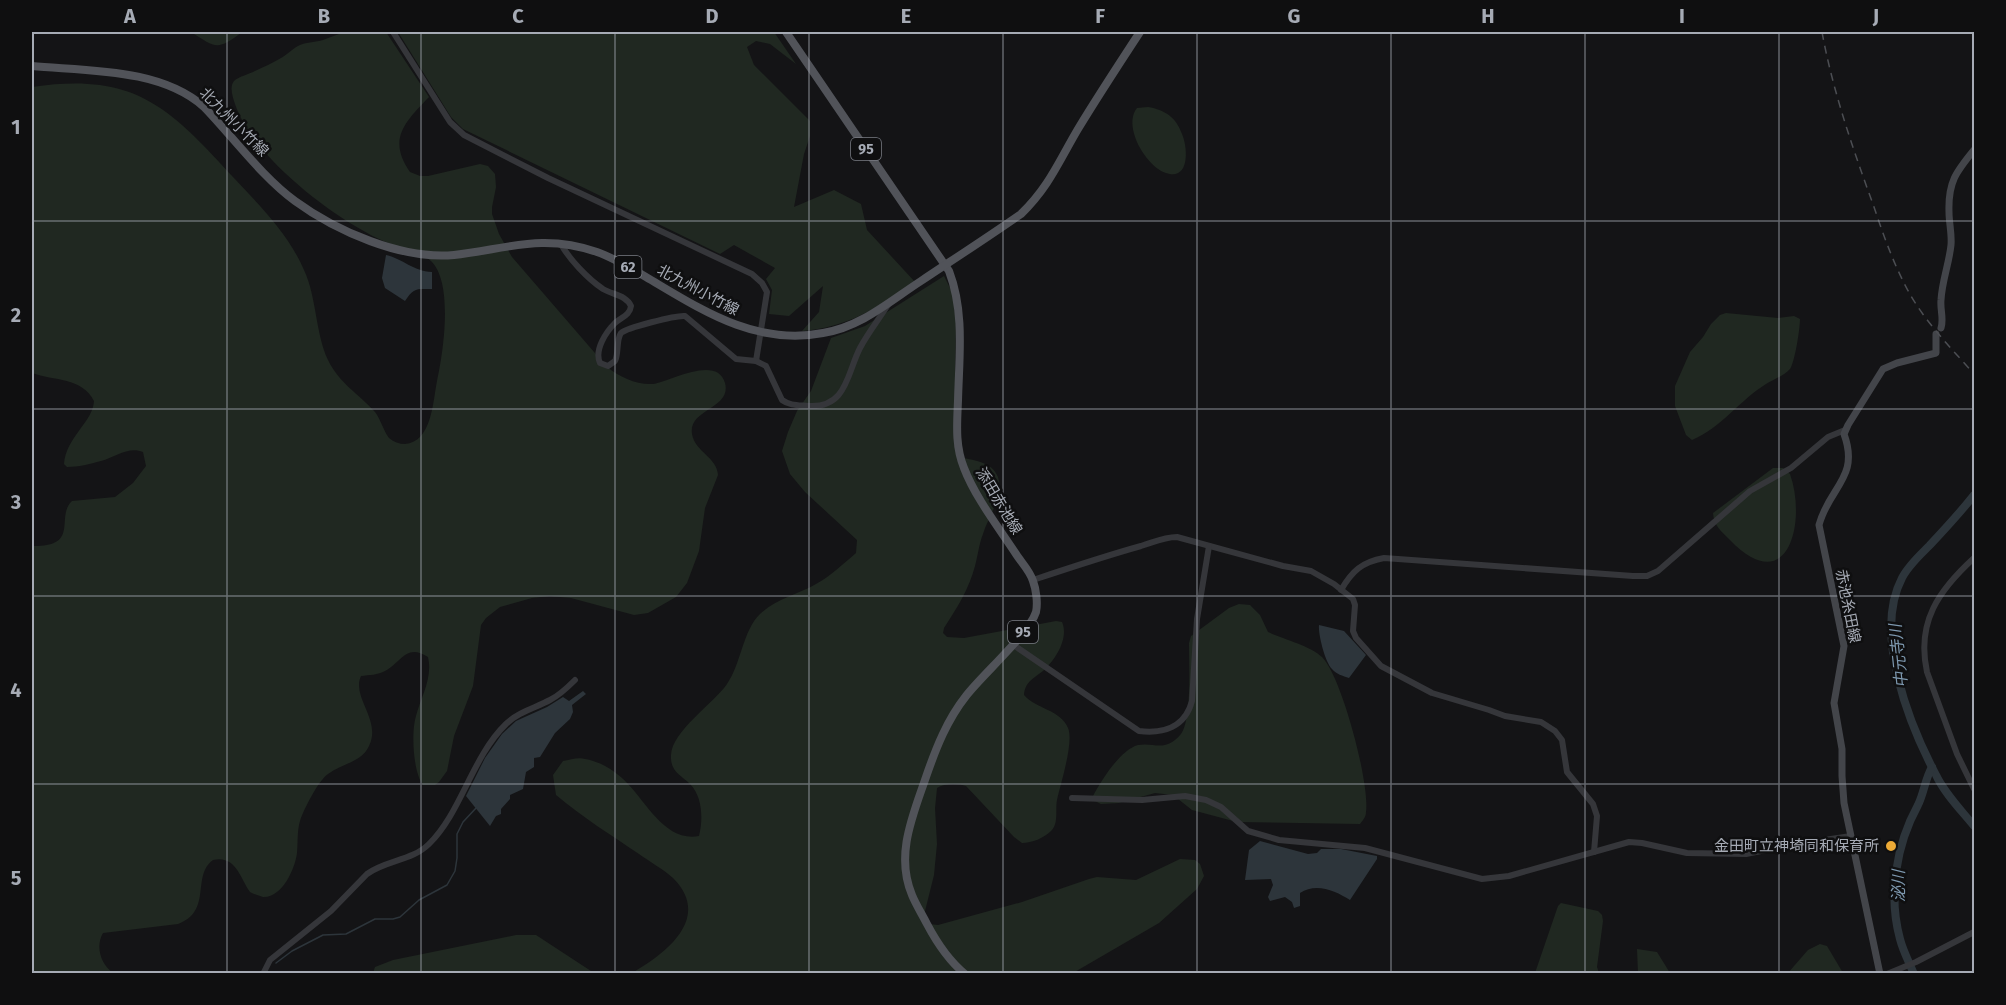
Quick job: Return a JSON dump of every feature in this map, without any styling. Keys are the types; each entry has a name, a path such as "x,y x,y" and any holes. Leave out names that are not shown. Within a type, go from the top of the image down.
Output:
{"main road":[{"name":"添田赤池線","path":"786,32 945,266 957,291 961,320 956,433 958,453 981,499 1033,580 1037,599 1035,613 1022,634 965,696 948,723 915,810 905,845 906,877 912,895 937,942 952,963 965,974"},
{"name":"北九州小竹線","path":"32,66 139,77 169,85 200,103 294,200 351,233 379,245 433,255 469,253 519,243 561,244 609,257 717,318 737,326 761,332 797,335 824,333 858,321 888,305 1021,214 1036,200 1050,181 1077,132 1140,32"},
{"path":"1845,430 1883,369 1936,353 1942,287 1951,247 1949,201 1951,187 1958,168 1974,150"},
{"name":"赤池糸田線","path":"1845,430 1844,434 1850,450 1850,464 1822,514 1819,525 1844,646 1834,703 1841,740 1844,803 1880,974"}],"street":[{"path":"393,32 450,122 464,135 558,183 752,274 762,283 767,292 756,362"},
{"path":"561,244 567,256 589,276 603,288 627,299 631,306 629,314 616,323 608,333 598,352 600,363 608,366 615,361 619,337 625,331 680,315 689,319 736,359 766,366 778,396 786,403 815,406 839,396 860,349 888,305"},
{"path":"1341,590 1350,576 1361,566 1369,561 1384,558 1647,576 1666,565 1750,491 1791,468 1828,437 1845,430"},
{"path":"1033,580 1164,537 1178,537 1311,571 1353,599 1355,604 1353,631 1356,638 1381,666 1432,693 1505,716 1541,722 1555,731 1562,740 1567,772 1593,804 1598,816 1594,852"},
{"path":"1012,644 1139,731 1161,732 1172,728 1185,717 1192,701 1197,619 1209,546"},
{"path":"1974,558 1952,579 1930,613 1925,633 1924,659 1957,754 1974,789"},
{"path":"263,974 270,960 332,911 367,873 374,868 416,853 428,845 440,831 480,758 498,733 518,715 552,699 575,680"},
{"path":"1072,798 1142,800 1185,796 1206,800 1221,807 1248,831 1279,840 1365,848 1482,879 1509,876 1629,843 1642,843 1687,853 1746,854 1851,837"},
{"path":"1887,974 1916,962 1974,932"}],"shaded area":[{"path":"191,32 242,32 221,45 216,45"},
{"path":"345,32 386,32 429,97 406,123 402,132 400,150 410,172 428,176 480,164 488,166 495,174 496,187 492,214 499,234 512,257 607,367 629,380 647,384 703,370 713,371 720,375 725,383 725,392 717,404 696,419 692,434 697,445 714,464 718,475 705,508 699,551 687,583 676,597 648,613 634,615 571,598 550,596 532,598 500,607 486,618 481,625 473,686 454,736 447,771 435,785 423,785 417,771 414,752 414,723 428,680 428,657 421,653 409,653 382,672 361,676 360,692 372,727 369,746 361,756 328,774 316,789 300,821 294,867 282,888 270,896 263,897 250,892 232,864 221,859 213,860 203,875 199,902 189,918 178,924 103,933 99,949 100,955 105,965 113,973 32,973 32,546 57,542 62,536 67,508 72,501 115,497 133,483 146,466 143,452 132,450 93,463 67,467 64,464 69,446 93,409 94,401 89,393 75,384 32,373 32,87 67,84 97,85 123,90 168,113 189,131 282,232 308,281 328,360 343,382 375,412 389,438 405,444 414,442 421,436 430,419 432,409 442,354 445,319 445,302 438,271 426,257 367,233 326,207 288,176 256,141 235,104 232,92 234,81 275,62 297,46"},
{"path":"398,32 774,32 796,64 770,44 756,41 747,47 754,65 810,121 810,136 804,154 794,207 834,190 861,204 867,230 915,282 862,315 833,326 802,331 819,312 823,286 789,316 769,314 772,290 766,279 775,268 734,245 720,254 463,129 451,117"},
{"path":"1148,107 1169,115 1180,128 1186,155 1183,168 1179,172 1166,173 1159,169 1151,163 1139,145 1135,135 1133,116 1137,108"},
{"path":"386,255 432,272 432,289 416,290 405,301 385,288 382,278"},
{"path":"944,276 953,294 956,321 954,443 958,457 986,464 995,472 998,477 999,492 969,583 943,633 947,637 964,638 1056,621 1062,622 1064,635 1057,654 1044,670 1028,683 1024,695 1065,722 1068,728 1069,743 1057,800 1055,824 1048,834 1034,841 1022,843 1014,837 966,786 951,784 937,788 935,808 937,844 934,875 925,916 929,924 938,925 1022,902 1097,877 1136,880 1180,859 1195,860 1200,864 1204,876 1197,889 1159,923 1073,973 632,973 658,956 680,933 686,921 688,907 684,893 673,878 556,795 553,775 563,761 580,758 597,762 624,780 667,828 687,836 699,836 700,802 694,789 674,769 671,761 673,746 678,736 727,684 750,629 760,614 773,604 822,581 856,553 857,540 805,492 790,474 782,451 797,411 811,391 831,338 865,326"},
{"path":"1726,313 1778,318 1794,316 1800,319 1794,360 1790,369 1782,376 1766,384 1712,428 1692,440 1686,435 1675,406 1675,386 1690,352 1711,324 1720,315"},
{"path":"1773,468 1783,468 1790,474 1795,493 1796,513 1794,532 1788,548 1779,558 1766,562 1750,556 1730,540 1716,525 1713,513"},
{"path":"1239,604 1250,605 1260,615 1268,632 1311,649 1322,657 1330,668 1346,707 1364,779 1366,814 1360,824 1237,822 1192,810 1173,795 1155,793 1119,803 1101,804 1093,800 1093,796 1106,775 1124,753 1138,745 1165,745 1181,734 1187,717 1191,636 1229,608"},
{"path":"1319,625 1344,631 1366,655 1349,678 1340,675 1329,665 1322,648"},
{"path":"583,691 586,694 572,705 573,712 570,719 555,733 540,757 534,758 534,767 526,772 523,789 510,795 510,799 501,809 501,814 496,816 490,826 466,796 485,758 502,734 516,721 563,697 569,701"},
{"path":"1260,841 1308,854 1317,853 1321,849 1341,849 1377,856 1377,859 1350,900 1326,889 1313,888 1300,893 1300,906 1294,908 1292,902 1285,897 1270,901 1268,897 1273,885 1271,879 1245,880 1249,850"},
{"path":"1561,903 1598,911 1602,915 1597,967 1599,973 1535,973"},
{"path":"516,935 536,935 591,971 599,973 373,973 375,967 393,960"},
{"path":"1820,944 1827,946 1843,973 1788,973 1808,950"},
{"path":"1637,949 1657,952 1670,973 1638,973"}],"waterway":[{"name":"中元寺川","path":"1974,495 1904,574 1894,600 1891,625 1898,678 1915,730 1940,782 1974,826"},
{"name":"泌川","path":"1914,974 1904,952 1896,922 1896,870 1904,837 1932,767"},
{"path":"276,963 292,951 323,935 346,934 375,919 400,917 419,900 447,885 455,871 457,834 463,822 477,807"}],"railway":[{"path":"1822,32 1844,120 1895,263 1911,296 1925,317 1974,374"}],"place":[{"name":"金田町立神埼同和保育所","path":"1891,846"}]}
